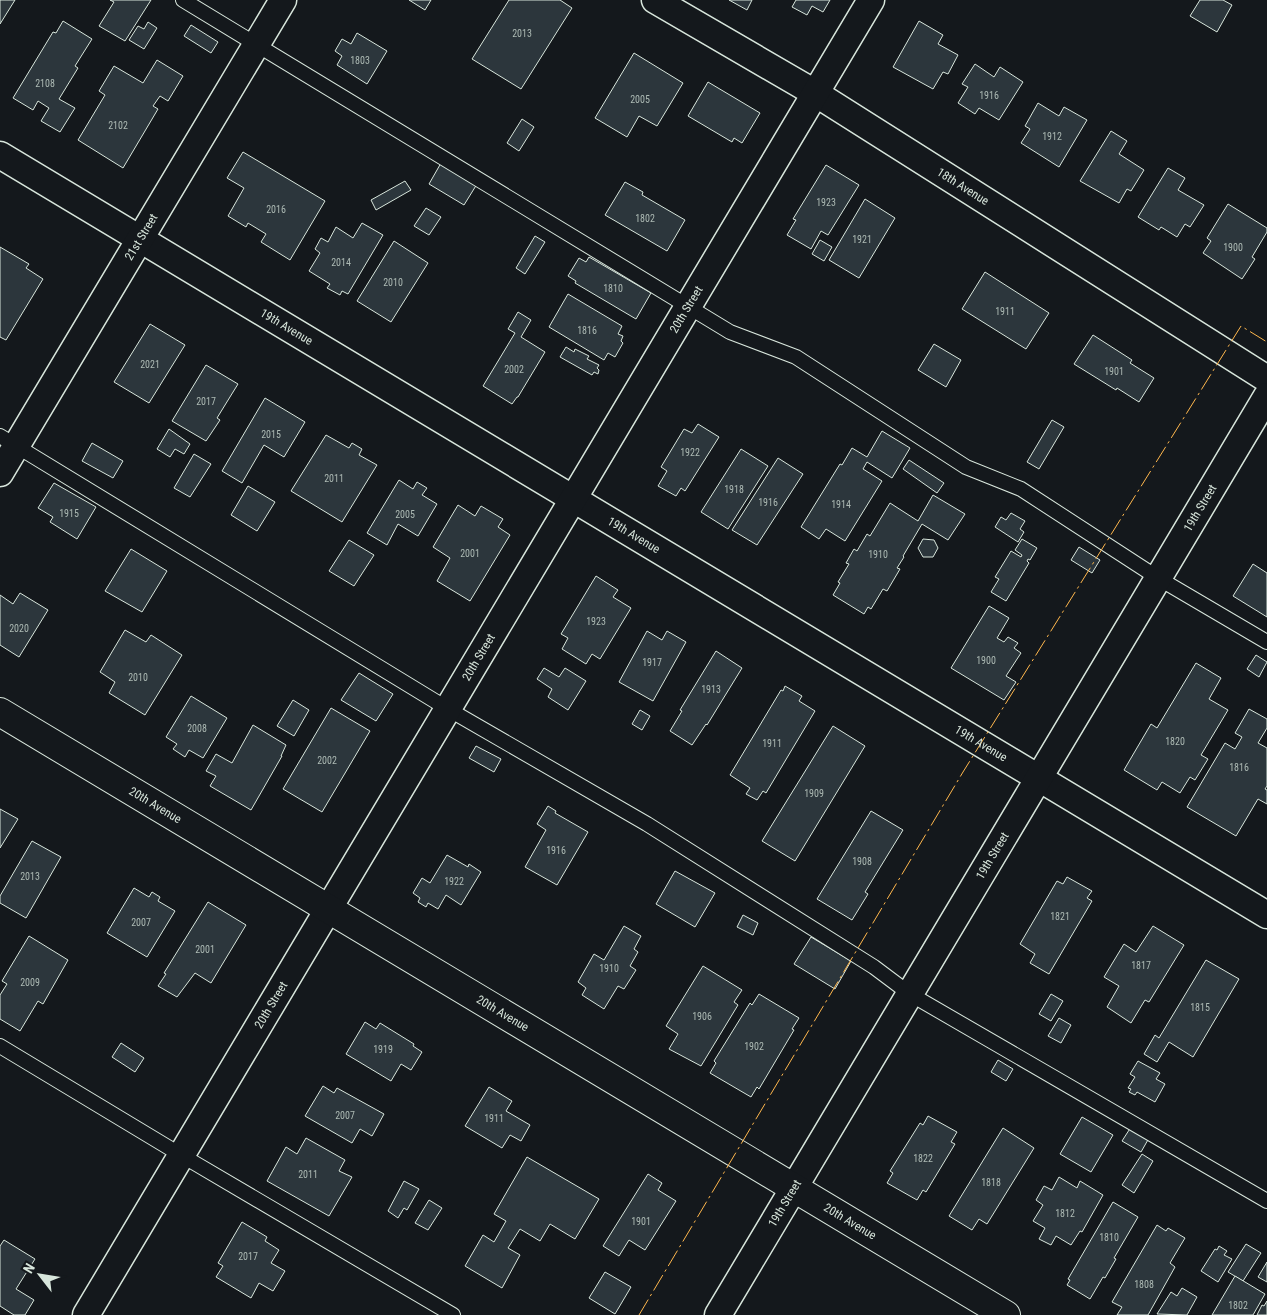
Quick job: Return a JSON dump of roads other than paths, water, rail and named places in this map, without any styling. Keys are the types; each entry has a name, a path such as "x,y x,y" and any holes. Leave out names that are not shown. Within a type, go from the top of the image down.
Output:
{"street":[{"name":"21st Street","path":"0,473 8,441 140,240 283,0"},
{"name":"18th Avenue","path":"655,0 815,94 1267,379"},
{"name":"20th Street","path":"86,1315 815,94 863,3"},
{"name":"19th Avenue","path":"0,156 1267,915"},
{"name":"19th Street","path":"718,1315 1267,396"},
{"name":"20th Avenue","path":"0,712 1006,1315"}],"lane":[{"path":"184,0 730,332 796,357 966,467 1021,488 1158,578 1267,642"},
{"path":"8,441 448,709 647,824 874,967 910,994 1267,1201"},
{"path":"0,1046 453,1315"}]}
